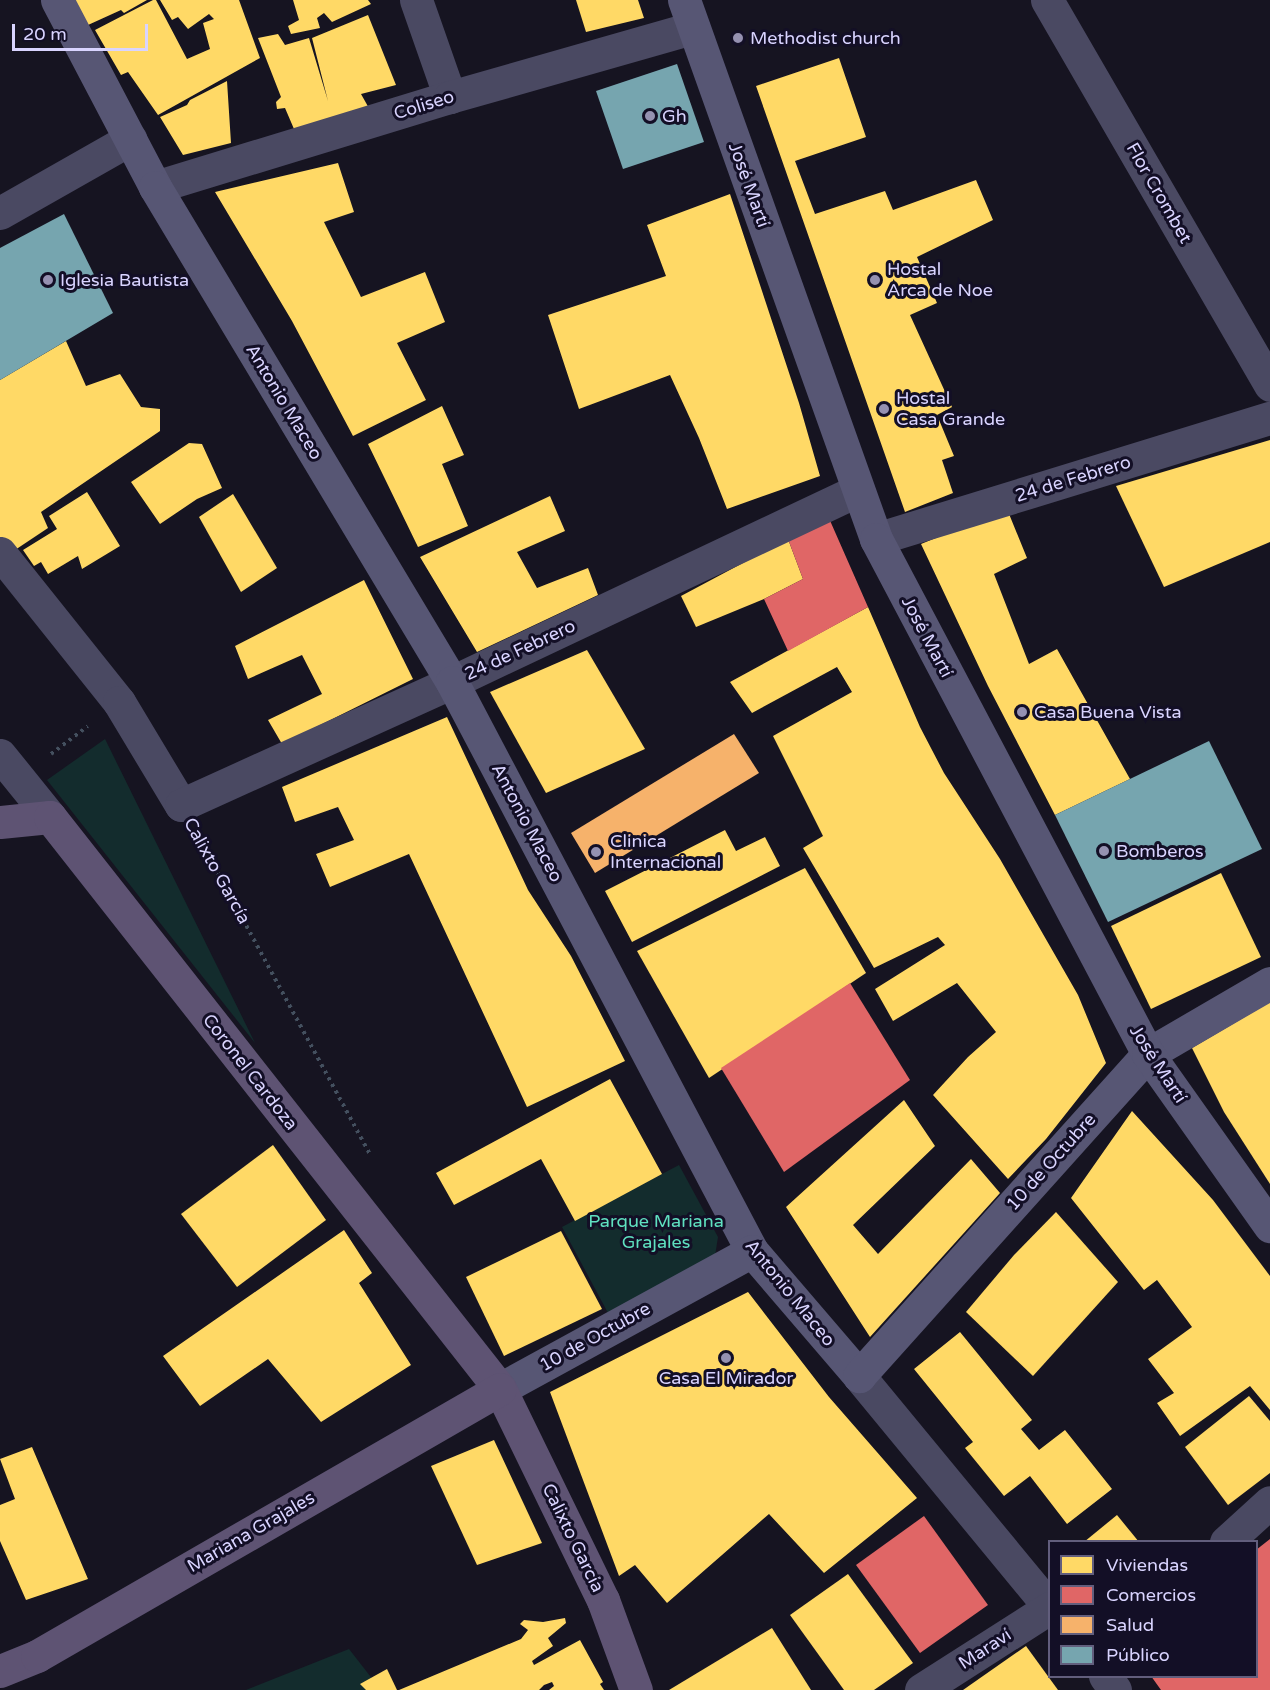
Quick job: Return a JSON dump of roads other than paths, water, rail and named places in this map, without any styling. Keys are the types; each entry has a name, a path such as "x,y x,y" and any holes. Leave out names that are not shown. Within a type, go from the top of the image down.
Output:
{"main road":[{"name":"Antonio Maceo","path":"57,0 155,187 452,682 752,1251 859,1376"},
{"name":"José Martí","path":"688,14 876,539 1148,1054 1270,1226"},
{"path":"0,822 50,817"},
{"name":"Coronel Cardoza","path":"50,817 500,1389"},
{"name":"10 de Octubre","path":"859,1376 1148,1054 1270,983"},
{"name":"10 de Octubre","path":"500,1389 752,1251"},
{"name":"Mariana Grajales","path":"0,1671 37,1656 500,1389"},
{"name":"Calixto García","path":"500,1389 603,1600 636,1690"}],"street":[{"path":"416,0 450,97"},
{"name":"Flor Crombet","path":"1047,0 1270,386"},
{"name":"Coliseo","path":"155,187 450,97 688,14"},
{"path":"0,213 130,139"},
{"name":"24 de Febrero","path":"876,539 1270,418"},
{"name":"24 de Febrero","path":"181,805 452,682 858,490"},
{"name":"Calixto García","path":"0,553 119,702 181,805"},
{"name":"Coronel Cardoza","path":"0,755 50,817"},
{"name":"Antonio Maceo","path":"859,1376 1048,1607"},
{"path":"1228,1540 1270,1502"},
{"name":"Maraví","path":"921,1690 1048,1609"},
{"path":"1106,1678 1115,1690"}],"place":[{"name":"Methodist church","path":"738,38"},
{"name":"Gh","path":"650,116"},
{"name":"Iglesia Bautista","path":"48,280"},
{"name":"Hostal Arca de Noe","path":"875,280"},
{"name":"Hostal Casa Grande","path":"884,409"},
{"name":"Casa Buena Vista","path":"1022,712"},
{"name":"Bomberos","path":"1104,851"},
{"name":"Clinica Internacional","path":"596,852"},
{"name":"Casa El Mirador","path":"726,1358"}],"park label":[{"name":"Parque Mariana Grajales","path":"656,1232"}]}
